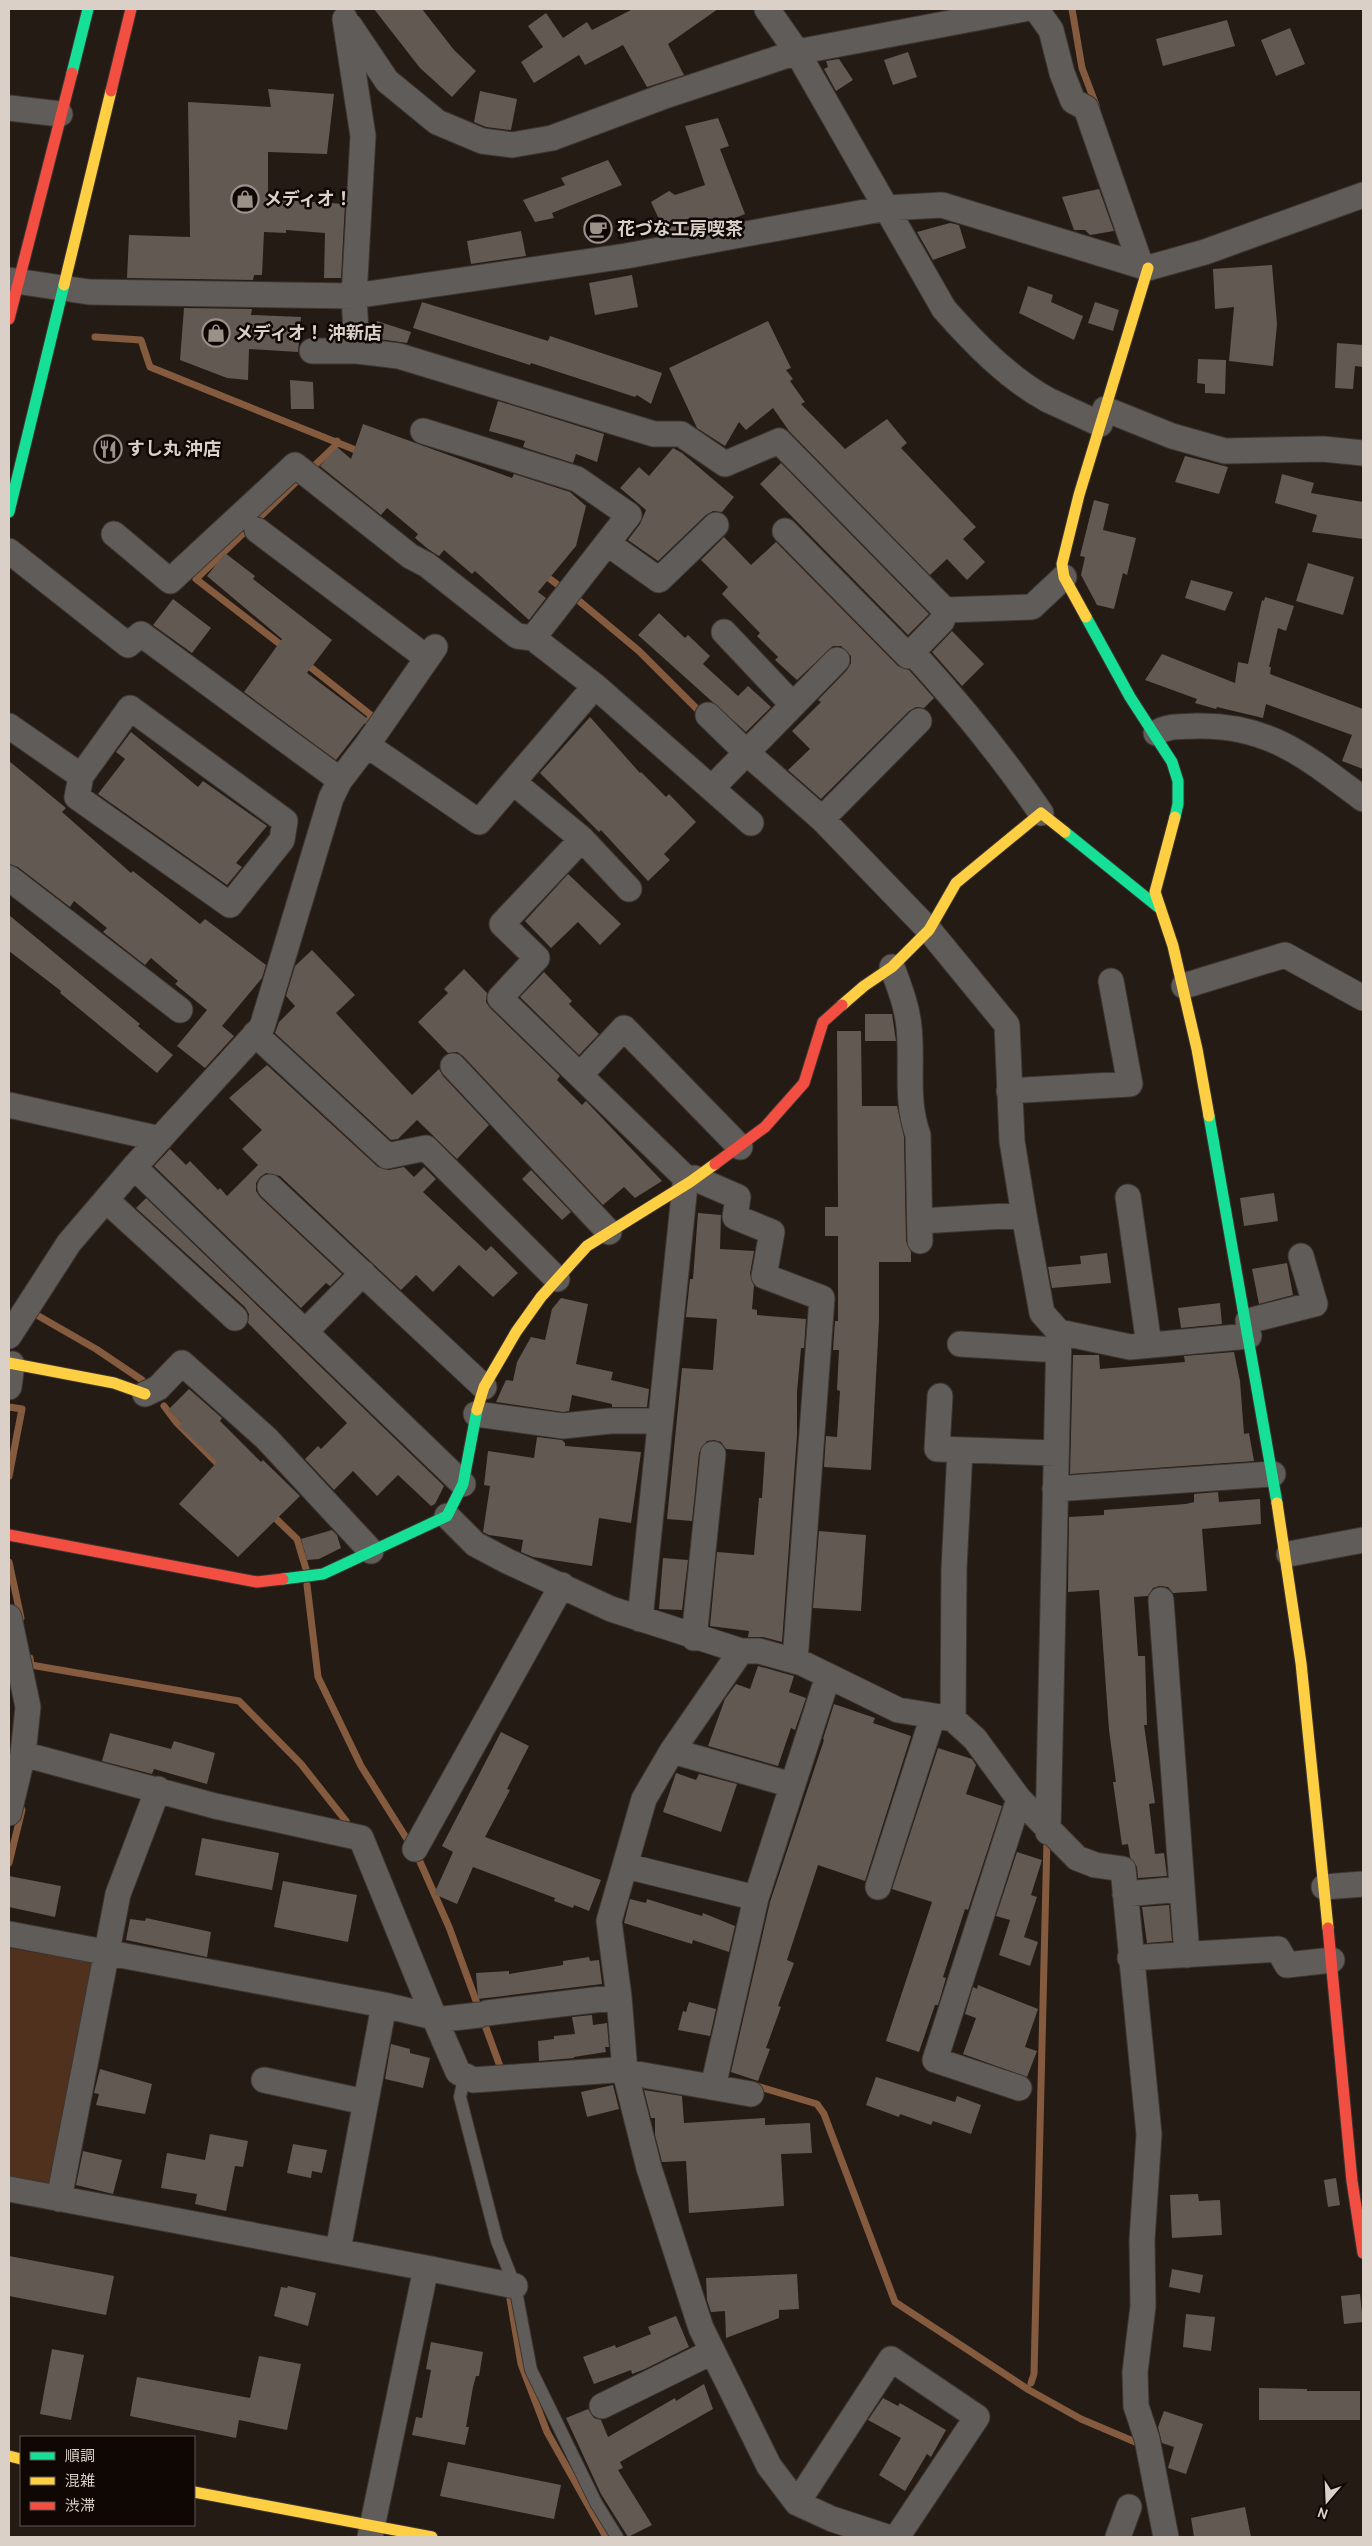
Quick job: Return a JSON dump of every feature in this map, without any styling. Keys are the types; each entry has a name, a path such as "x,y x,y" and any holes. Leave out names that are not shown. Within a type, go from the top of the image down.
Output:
{"street":[{"path":"9,319 13,280 88,9"},
{"path":"9,512 131,9"},
{"path":"767,9 797,52 944,309 968,337 1005,370 1046,399 1225,451 1323,448 1363,453"},
{"path":"342,14 387,81 437,122 482,141 512,146 552,138 797,52 1024,9"},
{"path":"1036,9 1050,19 1062,73 1073,101 1086,108 1144,267 1079,495 1062,564 1064,577 1158,732 1176,771 1179,792 1178,804 1155,892 1158,907 1190,984 1254,1323 1273,1474 1292,1554 1300,1663 1330,1887 1332,1960 1358,2181 1363,2253"},
{"path":"342,14 363,136 354,296 357,351"},
{"path":"9,108 60,114"},
{"path":"13,280 89,292 354,296 617,258 887,208 942,205 1144,267 1205,252 1363,194"},
{"path":"312,352 357,351 400,356 654,434 681,434 725,464 779,440 945,610 1032,607 1064,577"},
{"path":"423,432 577,479 629,514 533,638"},
{"path":"114,534 170,581 295,465 410,556 427,565 517,636 533,638 595,686 752,823"},
{"path":"607,543 659,580 716,525"},
{"path":"9,1336 70,1243 134,1167 262,1027 331,798 340,780 367,745 431,653 257,530"},
{"path":"785,531 908,656 942,621 945,610"},
{"path":"9,551 128,645 141,634 340,780"},
{"path":"724,632 793,705"},
{"path":"914,650 1018,780 1041,813 1158,907"},
{"path":"712,788 837,660"},
{"path":"367,745 480,822 595,686"},
{"path":"130,708 285,821 282,840 230,906 77,798 81,776 130,708"},
{"path":"708,715 822,819 929,930 1006,1025 1012,1141 1024,1215 1042,1313 1058,1341 1048,1832"},
{"path":"822,819 919,721"},
{"path":"9,726 81,776"},
{"path":"1158,732 1224,726 1266,736 1300,753 1363,799"},
{"path":"513,782 582,838 629,889"},
{"path":"9,1536 257,1582 323,1574 447,1516 463,1484 476,1414 484,1386 516,1332 557,1279 587,1246 690,1182 764,1127 804,1082 823,1022 864,986 892,967 929,930 956,883 1041,813"},
{"path":"582,838 502,924 537,958 500,998 690,1182 738,1197 735,1217 772,1232 764,1276 822,1298 795,1661"},
{"path":"9,878 180,1010"},
{"path":"1190,984 1285,954 1363,998"},
{"path":"892,967 901,992 909,1027 909,1084 914,1122 918,1134 921,1231 1024,1215"},
{"path":"1009,1091 1130,1084 1111,980"},
{"path":"580,1075 624,1028 740,1146"},
{"path":"255,1034 387,1156 426,1148 557,1279"},
{"path":"453,1066 609,1232"},
{"path":"9,1105 160,1139"},
{"path":"134,1167 463,1484"},
{"path":"640,1619 660,1421 690,1182"},
{"path":"270,1187 484,1386"},
{"path":"1128,1197 1149,1345"},
{"path":"106,1200 235,1318"},
{"path":"960,1344 1058,1341 1130,1347 1149,1345 1254,1323 1315,1304 1301,1256"},
{"path":"305,1332 363,1273"},
{"path":"10,1371 114,1383 145,1394 158,1388 182,1363 266,1438 371,1551"},
{"path":"940,1396 937,1449 1056,1453"},
{"path":"476,1414 563,1426 610,1421 660,1421"},
{"path":"878,1887 943,1718 954,1569 960,1450"},
{"path":"694,1638 713,1454"},
{"path":"1055,1489 1273,1474"},
{"path":"447,1516 475,1544 507,1561 611,1609 694,1638 741,1651 759,1651 795,1661 898,1710 943,1718 975,1739 1019,1799 1048,1832 1077,1858 1095,1865 1123,1868 1130,1958 1149,2134 1142,2240 1143,2306 1135,2372 1136,2406 1147,2439 1166,2537"},
{"path":"1292,1554 1363,1540"},
{"path":"415,1849 562,1585"},
{"path":"1161,1600 1187,1955"},
{"path":"9,1616 28,1707 24,1754 9,1813"},
{"path":"741,1651 672,1751 644,1799 609,1921 620,1997 625,2072 655,2186 700,2328 769,2466 797,2504 832,2519 887,2537"},
{"path":"713,2088 756,1898 828,1676"},
{"path":"672,1751 792,1785"},
{"path":"24,1754 215,1806 361,1838 434,2017 458,2072 464,2078 473,2080 615,2070 751,2094"},
{"path":"59,2200 105,1952 118,1894 158,1789"},
{"path":"1019,1799 935,2060 1019,2088"},
{"path":"626,1866 756,1898"},
{"path":"1330,1887 1363,1884"},
{"path":"1125,1894 1182,1889"},
{"path":"9,1934 384,2005 444,2019 620,1997"},
{"path":"1130,1958 1278,1949 1287,1965 1332,1960"},
{"path":"338,2250 384,2005"},
{"path":"264,2080 365,2102"},
{"path":"9,2189 59,2200 338,2250 515,2286"},
{"path":"371,2532 426,2268"},
{"path":"602,2406 712,2352"},
{"path":"797,2504 891,2359 977,2417 897,2537"},
{"path":"195,2492 371,2532 432,2537"},
{"path":"1118,2537 1129,2507"}],"lane":[{"path":"464,2078 460,2097 497,2241 515,2286 530,2370 596,2503 617,2537"}],"shaded area":[{"path":"9,1948 93,1962 49,2185 9,2178"}],"building":[{"path":"374,9 422,9 454,50 476,71 452,97 420,68"},
{"path":"633,9 718,9 668,44 684,75 647,87 623,45 585,65 579,55 534,83 521,62 543,47 528,26 546,13 563,38 587,22 592,30"},
{"path":"1227,20 1235,46 1163,66 1156,39"},
{"path":"1290,28 1305,64 1276,76 1261,40"},
{"path":"908,52 917,77 893,85 884,60"},
{"path":"839,59 853,80 836,91 824,69 828,67 826,61"},
{"path":"268,89 334,94 327,154 268,152 268,199 345,204 341,278 324,278 325,233 286,230 286,233 264,232 262,275 254,275 253,280 127,278 129,235 190,237 188,102 271,107"},
{"path":"480,91 517,99 511,130 486,127 474,122"},
{"path":"718,118 729,146 720,149 745,214 720,224 666,234 651,202 669,191 675,195 705,185 685,126"},
{"path":"608,160 622,185 552,213 554,218 535,222 523,200 565,185 561,178"},
{"path":"1099,189 1114,231 1090,235 1085,230 1074,230 1062,197"},
{"path":"950,223 959,225 966,248 933,260 917,232"},
{"path":"521,231 526,256 471,264 467,241"},
{"path":"1272,265 1277,324 1273,366 1229,361 1234,307 1215,309 1213,269"},
{"path":"632,275 638,307 595,315 589,283"},
{"path":"1028,286 1053,295 1051,302 1083,316 1074,340 1019,313"},
{"path":"422,302 548,341 550,336 662,373 651,404 637,395 635,397 531,363 530,365 413,328"},
{"path":"1095,302 1119,310 1113,331 1088,323"},
{"name":"メディオ！ 沖新店","path":"184,308 252,309 251,315 301,317 298,352 249,349 248,380 227,378 180,360"},
{"path":"377,321 411,332 407,343 372,338"},
{"path":"768,321 791,368 786,370 793,379 790,381 805,402 801,404 845,449 887,419 907,443 901,448 976,527 963,539 985,562 967,580 947,559 930,575 789,431 773,408 746,430 739,422 725,446 697,428 669,368"},
{"path":"1337,343 1363,345 1363,367 1355,366 1353,389 1335,388"},
{"path":"1198,359 1226,360 1225,394 1205,393 1205,384 1197,383"},
{"path":"290,380 313,382 314,409 291,409"},
{"path":"498,401 604,434 597,462 576,454 573,463 523,447 525,441 489,431"},
{"path":"363,424 512,478 514,474 570,492 586,506 576,546 538,592 546,598 529,620 475,571 472,574 444,550 439,556 428,549 415,538 418,534 387,508 381,515 320,466 337,447 351,459"},
{"path":"673,448 682,453 734,497 722,512 713,511 706,515 658,561 628,540 640,524 646,510 620,488 639,467 649,476"},
{"path":"1185,456 1228,467 1219,494 1175,482"},
{"path":"781,463 929,614 908,635 760,484"},
{"path":"1282,474 1314,483 1311,493 1363,502 1363,539 1312,532 1317,515 1275,503"},
{"path":"1094,500 1109,504 1103,530 1136,538 1127,575 1123,573 1114,609 1097,605 1081,575 1085,557 1080,556"},
{"path":"724,537 751,565 776,542 898,666 909,670 934,698 924,708 916,707 909,711 821,799 788,770 810,749 792,731 821,702 818,700 847,670 851,663 851,656 841,646 833,646 797,680 775,660 778,657 757,636 760,633 722,594 728,587 701,560"},
{"path":"225,553 255,576 253,579 332,640 307,673 368,719 336,760 244,692 282,639 207,576"},
{"path":"1308,563 1354,577 1343,615 1296,601"},
{"path":"1191,580 1233,592 1225,611 1185,598"},
{"path":"1265,597 1294,606 1286,631 1278,628 1269,667 1271,667 1270,674 1363,709 1363,769 1342,761 1352,735 1266,704 1263,718 1217,707 1216,709 1195,703 1197,699 1145,680 1162,654 1235,683 1238,662 1248,664 1262,600 1264,601"},
{"path":"173,599 211,628 192,653 153,625"},
{"path":"659,613 685,638 688,635 710,656 703,664 738,696 748,686 771,707 746,732 638,635"},
{"path":"952,631 984,664 962,686 932,652"},
{"path":"590,717 640,773 666,797 669,794 696,822 664,854 670,860 648,881 601,830 599,832 540,773"},
{"path":"131,732 198,787 203,781 267,826 236,863 242,867 227,885 98,794 125,759 116,752"},
{"path":"9,761 66,808 62,812 131,873 133,871 200,924 205,919 266,965 262,978 222,1026 234,1036 205,1068 177,1046 207,1010 175,984 178,981 151,958 145,965 103,932 107,928 74,901 70,907 18,867 9,864"},
{"path":"568,874 621,924 600,945 578,922 551,948 525,921"},
{"path":"9,915 140,1024 138,1026 173,1055 157,1073 60,993 61,991 9,951"},
{"path":"312,950 355,995 336,1013 412,1095 439,1069 443,1076 489,1125 457,1159 417,1120 398,1139 391,1140 275,1033 279,1022 295,1006 286,996 295,966"},
{"path":"464,969 487,993 486,1002 490,1008 560,1076 557,1080 582,1105 586,1101 662,1181 635,1198 624,1187 603,1205 463,1056 457,1052 448,1053 418,1022 448,993 444,989"},
{"path":"544,972 572,1001 569,1004 599,1034 579,1055 520,997"},
{"path":"865,1014 892,1014 896,1041 865,1041"},
{"path":"837,1031 861,1031 862,1106 897,1106 904,1137 906,1241 911,1252 911,1262 879,1262 879,1321 871,1470 824,1467 826,1436 837,1437 840,1391 837,1390 839,1350 833,1350 835,1321 838,1321 838,1236 825,1236 825,1207 838,1207"},
{"path":"267,1065 378,1167 389,1170 404,1167 414,1177 424,1167 436,1179 423,1192 486,1251 491,1246 518,1273 493,1297 459,1265 433,1292 416,1275 401,1290 280,1176 266,1173 256,1183 256,1191 260,1197 342,1274 330,1286 326,1283 301,1308 154,1166 170,1149 186,1165 190,1161 218,1190 220,1188 227,1196 258,1165 242,1149 262,1130 229,1098"},
{"path":"531,1170 571,1212 562,1220 522,1179"},
{"path":"1274,1193 1278,1221 1244,1226 1240,1198"},
{"path":"146,1198 444,1486 435,1504 431,1506 398,1475 377,1496 353,1471 334,1490 305,1459 318,1446 321,1449 347,1423 248,1323 249,1314 245,1307 136,1208"},
{"path":"698,1213 721,1215 720,1249 754,1251 750,1274 754,1286 752,1309 757,1310 757,1315 806,1319 804,1348 801,1348 797,1392 797,1435 782,1642 763,1637 748,1637 749,1631 710,1626 717,1552 754,1555 759,1498 762,1498 765,1452 726,1449 721,1442 707,1441 699,1453 692,1521 667,1519 682,1368 713,1370 717,1319 686,1317 690,1279 693,1279"},
{"path":"1107,1253 1111,1283 1052,1288 1048,1267 1081,1264 1080,1256"},
{"path":"1287,1263 1293,1295 1259,1304 1252,1269"},
{"path":"561,1298 588,1304 576,1364 613,1372 611,1380 649,1389 647,1407 612,1407 612,1404 572,1395 569,1411 563,1412 496,1402 506,1380 513,1381 517,1362 531,1337 545,1340 552,1309"},
{"path":"1220,1303 1222,1324 1181,1328 1178,1308"},
{"path":"1234,1352 1240,1381 1244,1434 1249,1433 1254,1461 1070,1474 1073,1355 1099,1355 1100,1369 1185,1362 1184,1356"},
{"path":"189,1389 222,1418 220,1421 261,1462 263,1460 300,1496 238,1557 179,1504 217,1462 179,1426 182,1423 168,1410"},
{"path":"537,1437 562,1440 565,1446 641,1452 631,1523 599,1518 592,1566 533,1557 521,1552 523,1540 489,1535 483,1532 490,1486 484,1485 488,1451 534,1458"},
{"path":"1218,1492 1219,1502 1260,1499 1261,1524 1202,1529 1207,1591 1173,1593 1168,1587 1159,1586 1153,1588 1148,1596 1134,1597 1138,1656 1145,1656 1147,1725 1144,1725 1155,1803 1149,1804 1155,1854 1164,1853 1167,1876 1138,1878 1137,1867 1130,1857 1128,1844 1122,1845 1113,1782 1116,1782 1109,1730 1099,1590 1068,1592 1069,1517 1104,1515 1104,1510 1186,1504 1194,1502 1194,1494"},
{"path":"332,1530 337,1535 341,1548 319,1559 307,1560 301,1539"},
{"path":"819,1531 866,1535 861,1611 813,1608"},
{"path":"663,1558 688,1560 682,1610 659,1609"},
{"path":"758,1666 794,1676 789,1692 806,1698 795,1730 791,1728 778,1766 708,1746 725,1699 736,1684 750,1689"},
{"path":"834,1704 875,1718 873,1723 911,1736 865,1881 818,1865 787,1960 794,1963 778,2006 781,2007 766,2048 770,2049 758,2081 731,2072 770,1902 824,1740"},
{"path":"501,1732 529,1746 507,1789 510,1790 485,1837 601,1880 589,1911 574,1905 573,1908 554,1901 555,1898 473,1867 457,1904 434,1894 453,1852 442,1846"},
{"path":"110,1733 171,1749 174,1741 215,1753 207,1784 154,1769 152,1774 102,1761"},
{"path":"938,1748 972,1759 976,1765 966,1794 1002,1806 968,1910 965,1909 943,1977 946,1978 938,2005 935,2005 919,2052 886,2041 932,1902 892,1889"},
{"path":"676,1773 696,1780 699,1774 737,1784 721,1832 663,1812"},
{"path":"202,1838 279,1853 272,1890 195,1875"},
{"path":"1017,1852 1042,1860 1031,1895 1037,1897 1024,1937 1038,1942 1030,1966 999,1955 1010,1920 996,1916"},
{"path":"9,1876 61,1886 55,1917 9,1907"},
{"path":"283,1881 357,1895 348,1942 274,1927"},
{"path":"630,1899 646,1903 647,1899 702,1916 703,1913 735,1926 729,1952 693,1940 692,1944 624,1923"},
{"path":"1169,1905 1172,1941 1147,1943 1142,1907"},
{"path":"146,1918 211,1932 207,1957 126,1940 130,1919 145,1921"},
{"path":"589,1957 590,1961 599,1960 602,1984 478,1999 476,1973 509,1971 509,1974 563,1965 563,1961"},
{"path":"978,1985 1038,2009 1025,2047 1037,2051 1027,2077 963,2054 976,2018 965,2014 973,1987 977,1989"},
{"path":"689,2002 716,2009 710,2036 678,2030 683,2011 686,2012"},
{"path":"592,2015 593,2025 607,2023 609,2047 605,2047 606,2052 574,2058 539,2061 538,2041 554,2039 554,2036 575,2034 572,2017"},
{"path":"391,2044 410,2049 410,2053 430,2058 423,2088 385,2079"},
{"path":"100,2069 152,2084 145,2114 96,2105 99,2094 94,2093"},
{"path":"876,2077 955,2102 957,2096 981,2105 971,2134 933,2121 931,2125 900,2114 899,2117 866,2105"},
{"path":"613,2085 619,2109 587,2117 581,2092"},
{"path":"644,2090 682,2096 684,2123 765,2118 765,2125 810,2123 812,2153 781,2154 784,2206 689,2213 686,2161 662,2162 655,2135 655,2118 651,2118"},
{"path":"210,2134 248,2141 243,2167 235,2166 226,2211 195,2204 197,2194 161,2188 167,2153 205,2160"},
{"path":"293,2144 327,2150 322,2173 312,2171 311,2178 287,2173"},
{"path":"83,2151 122,2160 113,2194 76,2185"},
{"path":"1336,2178 1340,2205 1328,2207 1324,2180"},
{"path":"1198,2194 1199,2201 1220,2200 1222,2235 1172,2238 1170,2195"},
{"path":"9,2256 114,2276 106,2315 9,2296"},
{"path":"1172,2269 1203,2275 1200,2293 1169,2287"},
{"path":"797,2274 799,2309 779,2310 779,2318 726,2338 725,2311 711,2312 707,2300 706,2278"},
{"path":"288,2286 316,2293 308,2326 274,2316 281,2287 287,2288"},
{"path":"1360,2294 1363,2322 1344,2324 1341,2296"},
{"path":"1186,2314 1215,2317 1211,2351 1183,2347"},
{"path":"676,2316 689,2347 645,2369 632,2374 631,2370 594,2384 583,2357 615,2345 616,2348 651,2334 648,2327"},
{"path":"431,2342 483,2352 479,2376 476,2376 473,2387 466,2427 469,2427 465,2445 412,2435 416,2417 422,2418 431,2370 426,2369"},
{"path":"52,2349 84,2355 71,2420 40,2414"},
{"path":"259,2356 301,2364 287,2430 239,2420 236,2438 130,2416 137,2377 250,2398"},
{"path":"704,2384 713,2409 620,2462 623,2468 618,2470 652,2525 628,2537 601,2494 566,2418 588,2409 594,2418 601,2420 608,2437 675,2398 676,2401"},
{"path":"1259,2388 1307,2389 1307,2391 1360,2391 1360,2420 1259,2420"},
{"path":"883,2398 898,2406 900,2403 946,2430 931,2457 927,2454 905,2491 879,2475 901,2438 868,2420"},
{"path":"1164,2411 1203,2424 1186,2474 1168,2468 1174,2447 1162,2443 1158,2427"},
{"path":"448,2462 561,2485 554,2519 440,2496"},
{"path":"1245,2507 1251,2537 1194,2537 1191,2518"}],"waterway":[{"path":"1072,9 1082,68 1096,105"},
{"path":"95,337 141,340 150,367 363,453"},
{"path":"313,467 335,446 337,441"},
{"path":"285,648 196,579 298,480"},
{"path":"542,573 558,585"},
{"path":"578,600 639,651 703,715"},
{"path":"304,662 372,716 368,722"},
{"path":"35,1314 96,1349 142,1380"},
{"path":"164,1406 176,1422 222,1468"},
{"path":"9,1407 22,1409 9,1476"},
{"path":"270,1513 297,1539 306,1569"},
{"path":"9,1562 21,1618"},
{"path":"307,1585 318,1677 361,1766 417,1855 449,1927 501,2069 505,2072"},
{"path":"30,1658 31,1665 239,1701 301,1764 346,1821"},
{"path":"9,1863 22,1810"},
{"path":"1031,2383 1034,2374 1047,1839"},
{"path":"753,2085 817,2104 824,2114 895,2302 1029,2390 1081,2419 1140,2444"},
{"path":"510,2299 521,2364 547,2432 606,2537"}],"traffic: fast":[{"path":"72,73 88,9"},
{"path":"9,512 64,285"},
{"path":"1086,617 1130,697 1172,762 1178,781 1178,804 1175,817"},
{"path":"1065,832 1158,907"},
{"path":"1209,1116 1277,1503"},
{"path":"283,1579 323,1574 447,1516 463,1484 477,1410"}],"traffic: slow":[{"path":"64,285 111,91"},
{"path":"1086,617 1064,577 1062,564 1079,495 1148,268"},
{"path":"842,1005 864,986 892,967 929,930 956,883 1041,813 1065,832"},
{"path":"1175,817 1155,892 1173,946 1197,1049 1209,1116"},
{"path":"477,1410 484,1387 516,1332 541,1297 587,1246 690,1182 715,1164"},
{"path":"9,1363 114,1383 145,1394"},
{"path":"1277,1503 1301,1663 1328,1928"},
{"path":"9,2456 20,2459"},
{"path":"195,2492 432,2537"}],"traffic: jam":[{"path":"111,91 131,9"},
{"path":"9,319 72,73"},
{"path":"715,1164 765,1127 804,1083 823,1022 842,1005"},
{"path":"9,1535 257,1582 283,1579"},
{"path":"1328,1928 1352,2181 1363,2253"}],"place":[{"name":"メディオ！","path":"245,199"},
{"name":"花づな工房喫茶","path":"598,229"},
{"name":"メディオ！ 沖新店","path":"216,333"},
{"name":"すし丸 沖店","path":"108,449"}]}
